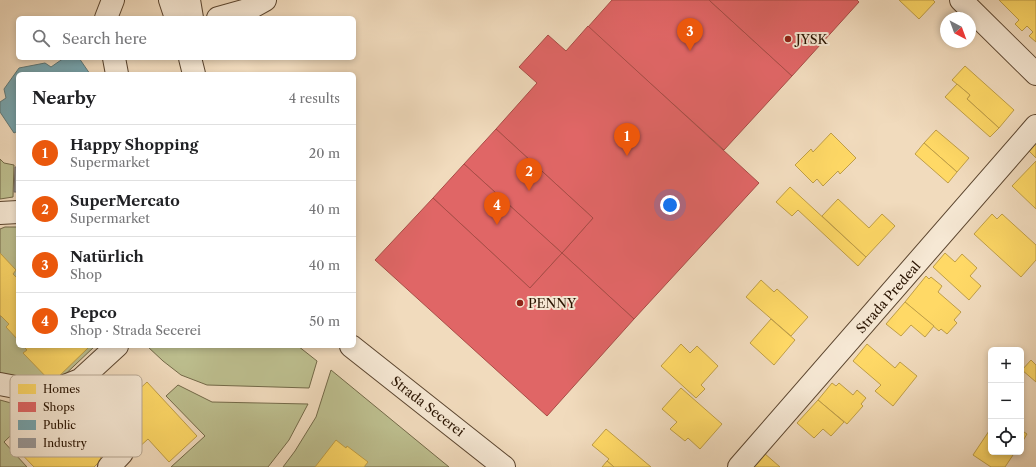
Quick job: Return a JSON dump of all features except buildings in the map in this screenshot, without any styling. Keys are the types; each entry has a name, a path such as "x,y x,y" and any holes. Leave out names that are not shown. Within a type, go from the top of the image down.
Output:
{"street":[{"path":"107,16 113,0"},
{"path":"170,0 175,16"},
{"path":"189,0 192,16"},
{"path":"225,16 247,10 265,0"},
{"path":"961,0 1036,74"},
{"path":"114,60 117,72"},
{"name":"Strada Predeal","path":"738,467 1036,126"},
{"path":"0,213 16,212"},
{"path":"85,375 115,348"},
{"name":"Strada Secerei","path":"354,348 504,467"},
{"path":"0,384 10,386"},
{"path":"108,467 118,457"}],"green space":[{"path":"0,159 4,163 14,165 13,197 0,199"},
{"path":"5,227 16,227 16,348 93,348 65,375 10,375 10,378 0,376 0,229"},
{"path":"149,348 301,348 317,361 309,388 207,385 181,375"},
{"path":"331,370 449,467 283,467 295,451 316,417"},
{"path":"178,385 212,402 308,404 289,440 268,467 171,467 205,436 166,396"},
{"path":"0,400 10,403 10,436 4,442 10,449 10,457 18,457 27,467 0,467"}],"place":[{"name":"JYSK","path":"788,39"},
{"name":"Natürlich","path":"690,51"},
{"name":"Happy Shopping","path":"627,156"},
{"name":"SuperMercato","path":"529,191"},
{"name":"Pepco","path":"497,225"},
{"name":"PENNY","path":"520,303"}]}
